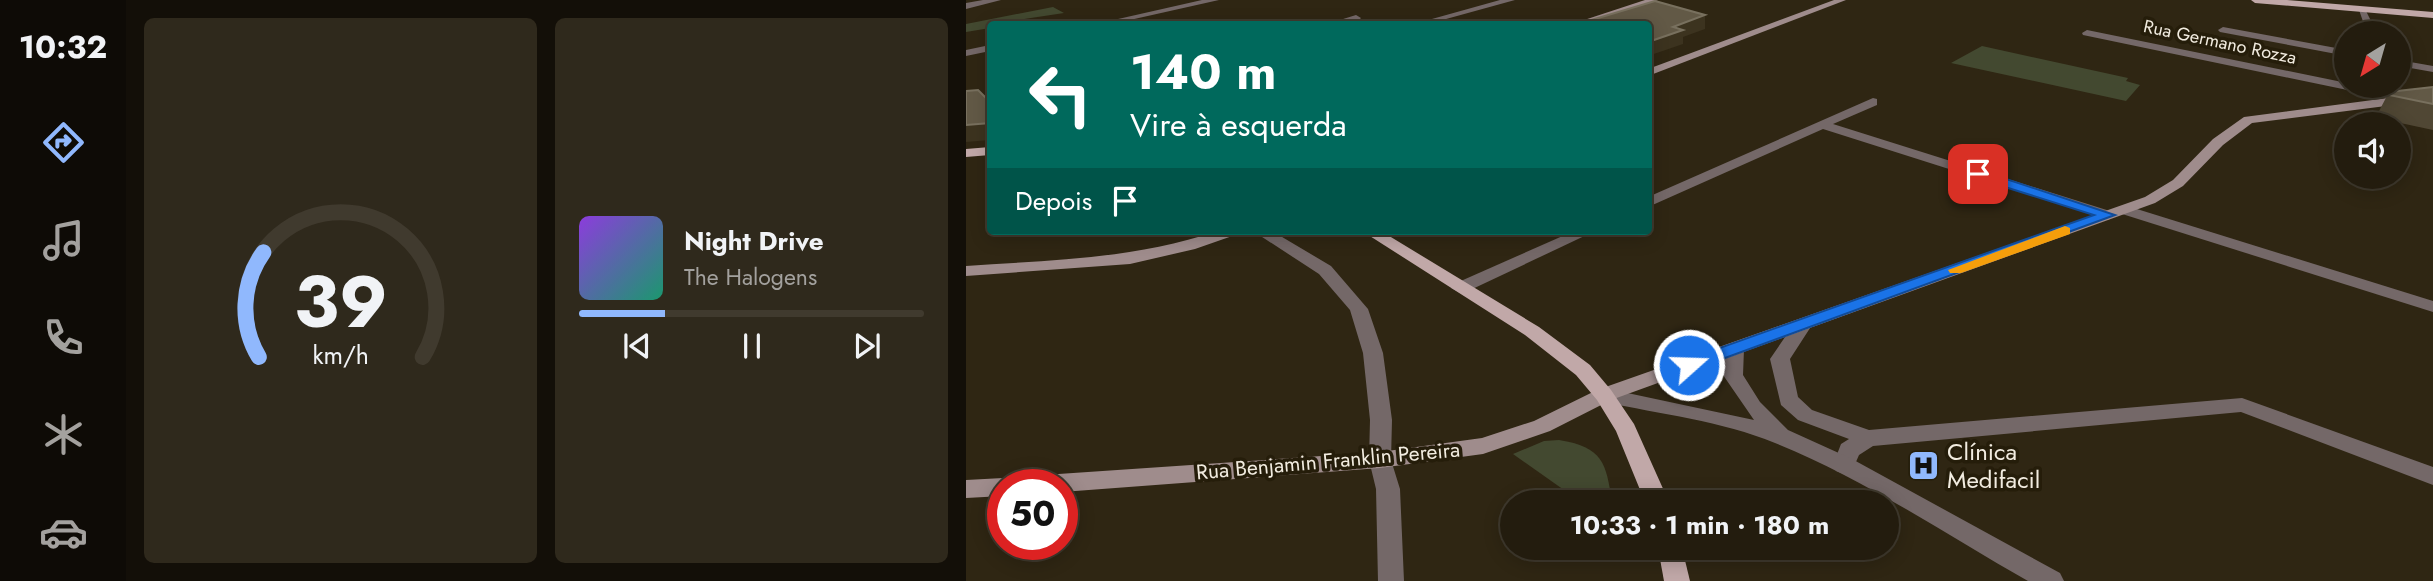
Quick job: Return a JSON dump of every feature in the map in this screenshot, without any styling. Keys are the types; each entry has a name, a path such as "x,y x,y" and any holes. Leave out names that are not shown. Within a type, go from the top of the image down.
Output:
{"main road":[{"path":"1587,21 1654,0"},
{"path":"1652,71 1842,0"},
{"path":"2255,0 2338,3 2361,9 2433,15"},
{"name":"Rua Benjamin Franklin Pereira","path":"1078,482 1380,460 1483,446 1542,426 1604,395 2124,210 2166,191 2227,135 2248,120 2433,96"},
{"path":"966,153 987,151"},
{"path":"966,271 1130,259 1189,246 1221,235"},
{"path":"1376,235 1559,350 1583,370 1604,395 1626,430 1652,490"},
{"path":"966,489 987,488"},
{"path":"1673,560 1677,581"}],"street":[{"path":"966,6 997,0"},
{"path":"1115,21 1215,0"},
{"path":"1430,21 1511,0"},
{"path":"2361,9 2366,21"},
{"path":"1344,21 1356,18"},
{"path":"2223,30 2334,51"},
{"name":"Rua Germano Rozza","path":"2087,33 2334,83"},
{"path":"966,53 987,49"},
{"path":"2412,65 2433,69"},
{"name":"Rua Germano Rozza","path":"2405,98 2410,99"},
{"path":"1652,201 1873,102"},
{"path":"1822,125 2108,215"},
{"path":"2124,210 2433,307"},
{"path":"1268,235 1325,270 1359,309 1373,353 1381,420 1380,460 1388,489 1391,581"},
{"path":"1460,288 1578,235"},
{"path":"1803,326 1780,359 1788,400 1805,415 1867,438 2242,405 2433,476"},
{"path":"1734,349 1733,375 1753,407 1781,436"},
{"path":"1604,395 1732,422 1781,436 1844,465 2051,581"},
{"path":"1844,465 1849,450 1867,438"}],"green space":[{"path":"1053,7 1064,13 1010,21 987,21 987,28 966,32 966,24"},
{"path":"1982,46 2128,78 2126,81 2140,85 2126,101 1951,63"},
{"path":"1544,441 1574,443 1594,452 1604,467 1610,490 1564,490 1513,454"}],"building":[{"path":"1655,1 1705,15 1673,27 1683,30 1652,41 1652,21 1588,21"},
{"path":"2433,87 2433,104 2404,98 2412,98 2412,89"},
{"path":"978,90 987,99 987,123 966,125 966,91"}],"slow traffic":[{"path":"1956,270 2065,231"}],"place":[{"name":"Clínica Medifacil","path":"1924,466"}],"route":[{"path":"1689,365 2108,215 1978,174"}]}
